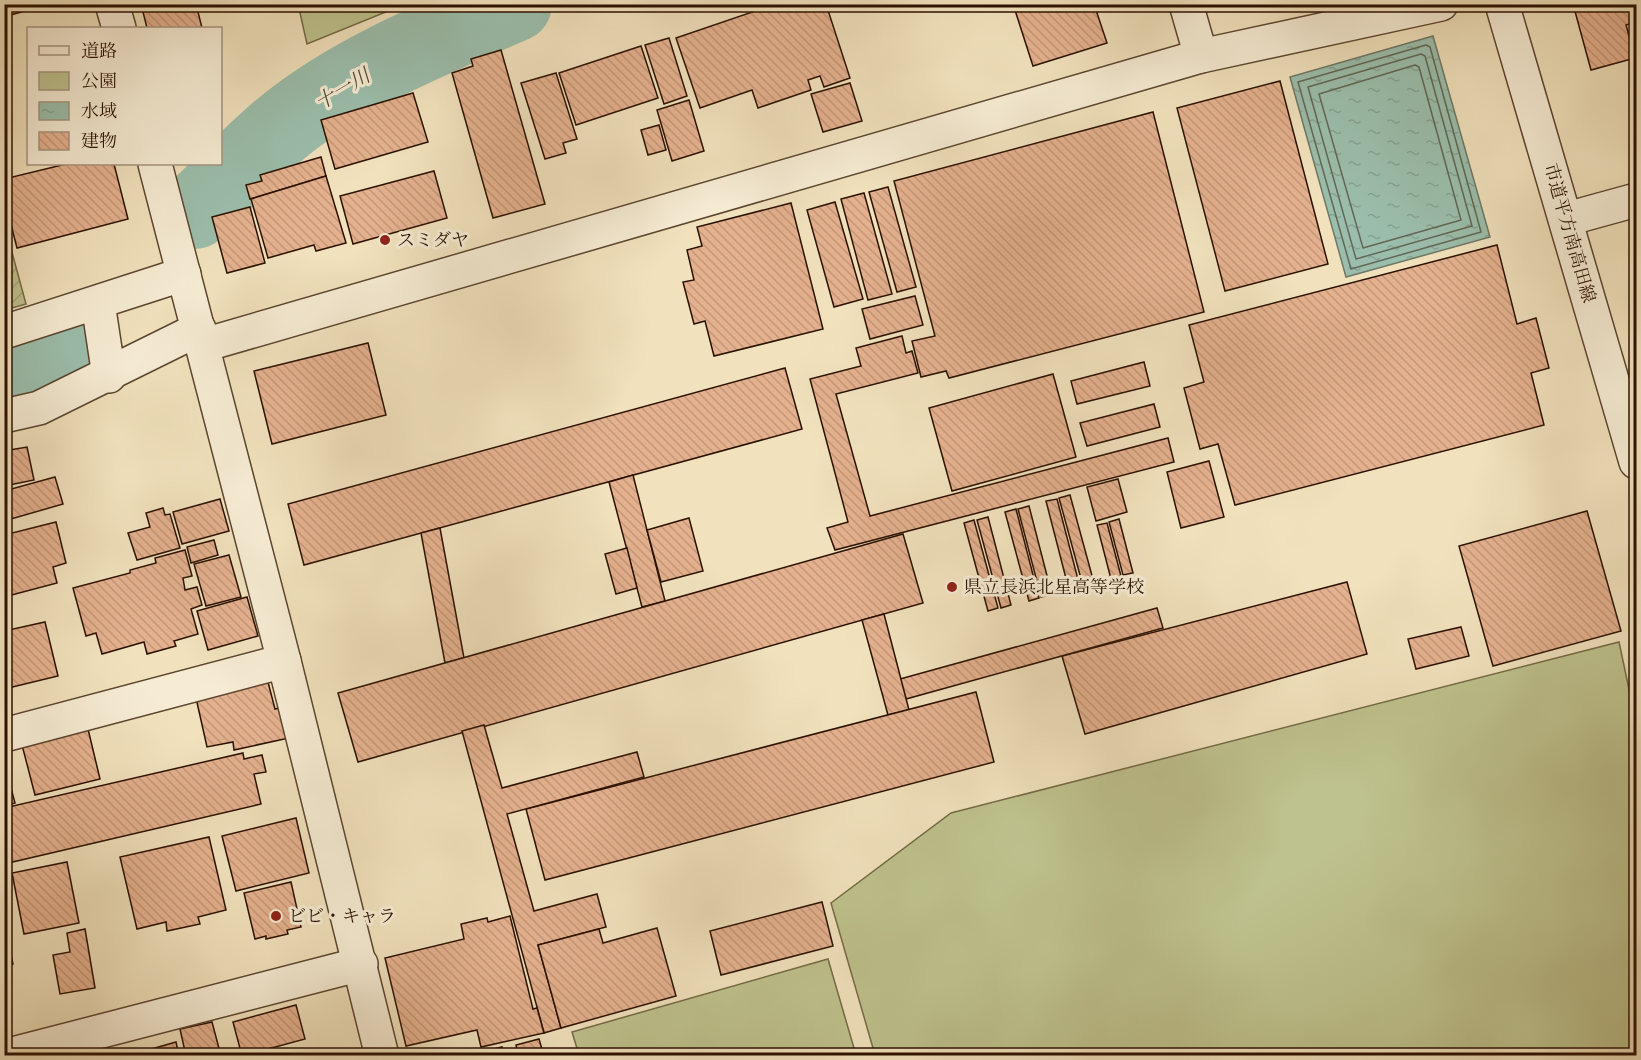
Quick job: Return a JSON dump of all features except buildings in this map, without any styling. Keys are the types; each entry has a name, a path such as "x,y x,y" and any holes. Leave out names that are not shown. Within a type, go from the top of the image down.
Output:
{"street":[{"path":"112,4 119,27"},
{"path":"1186,4 1201,56"},
{"path":"4,416 39,408 107,368 200,328 1201,56 1441,4"},
{"name":"市道平方南高田線","path":"1502,4 1567,219 1636,462"},
{"path":"155,165 200,328 361,964 382,1056"},
{"path":"1567,219 1636,200"},
{"path":"4,332 184,274"},
{"path":"98,303 107,368"},
{"path":"4,735 284,661"},
{"path":"5,1056 361,964"}],"green space":[{"path":"298,4 403,4 403,5 307,44"},
{"path":"10,245 26,304 5,310 5,247"},
{"path":"1619,642 1636,722 1636,1055 875,1055 831,903 951,813"},
{"path":"828,959 856,1055 579,1055 572,1032"}],"water":[{"path":"1433,36 1490,237 1346,277 1290,77"}],"waterway":[{"name":"十一川","path":"195,211 264,144 313,104 397,56 514,4"},
{"name":"十一川","path":"4,378 72,355"}],"place":[{"name":"スミダヤ","path":"385,240"},
{"name":"県立長浜北星高等学校","path":"952,587"},
{"name":"ビビ・キャラ","path":"276,916"}]}
